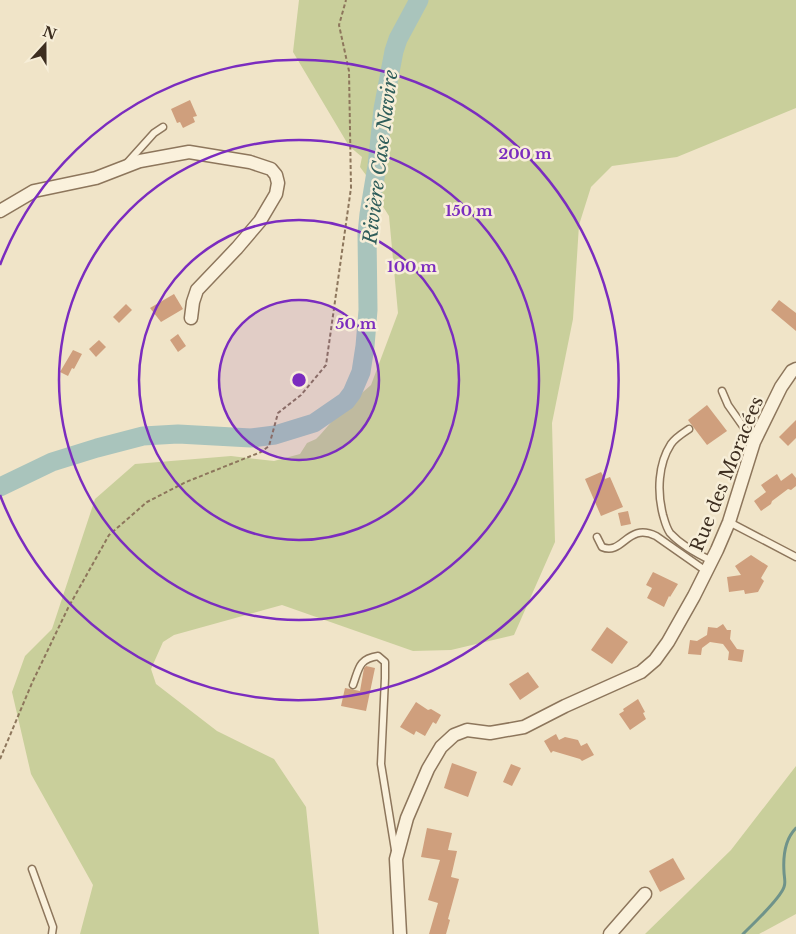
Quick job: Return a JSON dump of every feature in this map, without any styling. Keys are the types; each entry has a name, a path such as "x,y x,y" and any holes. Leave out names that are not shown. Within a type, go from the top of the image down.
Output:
{"street":[{"path":"0,210 34,191 96,178 140,161 189,152 219,156 272,169 278,183 276,194 260,221 197,290 191,318"},
{"name":"Rue des Moracées","path":"400,934 396,859 407,818 428,769 441,747 454,735 468,730 490,733 524,727 565,706 641,672 655,660 668,642 709,566 729,522 754,442 781,387 796,368"},
{"path":"610,934 645,894"}],"lane":[{"path":"123,168 163,126"},
{"path":"722,391 728,405 754,442"},
{"path":"689,429 672,442 666,453 659,488 661,509 666,527 670,533 709,566"},
{"path":"729,522 796,558"},
{"path":"597,537 602,547 608,550 639,532 647,532 709,566"},
{"path":"353,685 360,663 370,657 378,656 385,662 381,764 396,859"},
{"path":"32,869 53,927 52,934"}],"path":[{"path":"0,759 32,683 68,608 109,535 147,502 186,482 261,452 269,446 278,413 301,395 326,365 351,188 349,71 339,25 346,0"}],"green space":[{"path":"299,0 796,0 796,108 677,157 612,166 591,187 579,225 573,319 552,423 555,542 514,635 451,650 413,651 282,605 174,635 163,642 151,669 156,684 217,731 274,759 306,807 319,934 80,934 93,885 31,774 12,692 25,656 52,629 95,499 135,464 231,456 274,461 300,454 307,443 316,439 341,411 371,385 398,313 389,216 382,205 383,198 360,167 362,157 349,146 293,52"},
{"path":"796,766 796,914 759,934 645,934 731,850"}],"building":[{"path":"190,100 197,116 193,117 195,122 183,128 180,122 177,123 171,109"},
{"path":"174,294 183,309 161,322 150,308"},
{"path":"779,300 796,313 796,331 771,310"},
{"path":"126,304 132,310 119,323 113,317"},
{"path":"178,334 186,346 178,352 170,340"},
{"path":"99,340 106,347 96,357 89,349"},
{"path":"73,350 82,354 68,376 60,372"},
{"path":"707,405 727,431 707,445 688,420"},
{"path":"796,420 796,438 788,446 779,437"},
{"path":"601,472 605,479 610,477 623,507 601,516 585,479"},
{"path":"792,473 796,478 796,486 791,490 788,489 761,511 754,501 766,492 761,485 777,474 781,481"},
{"path":"628,511 631,524 621,526 618,513"},
{"path":"751,555 768,566 761,578 764,581 758,592 745,594 744,590 729,592 727,577 741,575 735,566"},
{"path":"653,572 678,584 664,607 647,598 652,588 646,585"},
{"path":"723,624 727,630 731,630 730,639 737,649 744,650 742,662 728,660 729,652 723,644 710,642 702,648 701,655 688,654 690,640 697,641 707,635 708,627 717,628"},
{"path":"607,627 628,642 612,664 591,650"},
{"path":"366,666 375,668 366,711 341,706 345,688 360,691"},
{"path":"528,672 539,687 520,700 509,684"},
{"path":"638,699 645,712 643,713 646,719 630,730 619,714"},
{"path":"416,702 428,710 431,709 441,715 436,724 433,722 425,736 416,731 414,735 400,727"},
{"path":"556,734 559,740 565,737 578,740 581,746 587,743 594,755 582,761 553,751 551,753 544,741"},
{"path":"452,763 477,772 468,797 444,788"},
{"path":"511,764 521,768 512,786 503,782"},
{"path":"427,828 452,833 448,850 457,851 451,877 459,879 448,919 450,920 446,934 429,934 438,903 428,900 440,860 421,857"},
{"path":"673,858 685,879 660,892 649,871"}],"waterway":[{"name":"Rivière Case Navire","path":"0,487 52,462 143,436 178,434 251,438 275,435 314,423 346,401 352,393 361,372 365,346 368,310 367,234 383,109 394,51 398,39 419,0"},
{"path":"743,934 782,892 785,884 784,854 789,837 796,828"}]}
